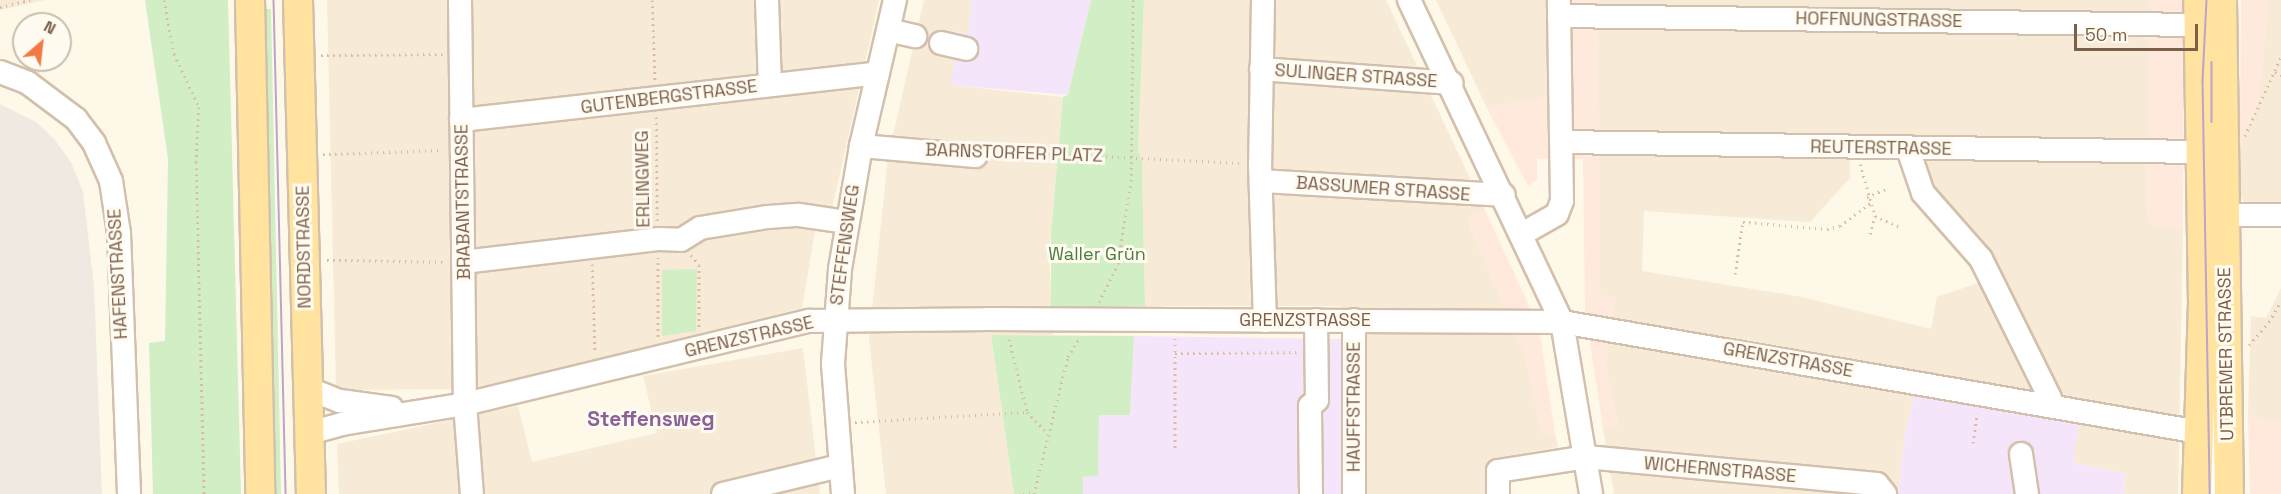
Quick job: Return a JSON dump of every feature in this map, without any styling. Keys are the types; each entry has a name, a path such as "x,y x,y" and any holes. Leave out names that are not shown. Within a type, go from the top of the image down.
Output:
{"main road":[{"path":"250,0 260,494"},
{"name":"NORDSTRASSE","path":"298,0 311,494"},
{"path":"2213,223 2222,0"},
{"path":"2202,8 2201,152 2213,223"},
{"name":"UTBREMER STRASSE","path":"2213,223 2226,366 2229,494"},
{"name":"UTBREMER STRASSE","path":"2197,494 2205,412 2213,223"}],"street":[{"name":"BRABANTSTRASSE","path":"460,0 465,404 472,494"},
{"path":"767,0 770,86"},
{"name":"STEFFENSWEG","path":"843,494 836,423 835,319 847,222 861,146 895,0"},
{"path":"1263,0 1260,172 1265,321"},
{"path":"1409,0 1504,195 1562,322 1591,494"},
{"path":"1522,234 1543,225 1560,208 1559,8"},
{"name":"HOFFNUNGSTRASSE","path":"1559,8 2202,8"},
{"path":"2202,8 2215,316 2205,412 2213,494"},
{"path":"888,30 915,36"},
{"path":"941,43 966,49"},
{"name":"SULINGER STRASSE","path":"1261,69 1450,83"},
{"name":"HAFENSTRASSE","path":"0,72 28,83 76,119 94,143 111,181 119,233 129,494"},
{"name":"GUTENBERGSTRASSE","path":"461,120 656,100 877,73"},
{"name":"REUTERSTRASSE","path":"1561,142 2201,152"},
{"name":"BARNSTORFER PLATZ","path":"861,146 976,156"},
{"path":"1908,149 1919,184 1981,259 2050,398 2048,405"},
{"name":"BASSUMER STRASSE","path":"1260,172 1504,195"},
{"path":"463,262 658,239 681,240 700,228 768,217 799,215 847,222"},
{"path":"2213,223 2281,215"},
{"name":"GRENZSTRASSE","path":"309,433 412,411 465,404 699,350 809,321 835,319 1562,322 2048,405 2205,412"},
{"path":"1311,494 1310,406 1317,400 1316,320"},
{"name":"HAUFFSTRASSE","path":"1354,320 1354,494"},
{"name":"GRENZSTRASSE","path":"307,388 340,401 412,411"},
{"path":"2021,454 2028,494"},
{"name":"WICHERNSTRASSE","path":"1498,494 1498,471 1586,458 1877,484 1885,494"},
{"path":"723,494 840,466"}],"path":[{"path":"0,7 30,0"},
{"path":"164,0 174,54 199,107 196,162 204,494"},
{"name":"ERLINGWEG","path":"652,0 656,100 658,358"},
{"path":"1023,494 1034,493 1068,357 1090,321 1118,264 1126,228 1131,157 1133,0"},
{"path":"321,55 460,54"},
{"path":"2250,134 2281,57"},
{"path":"2275,72 2281,75"},
{"path":"1857,148 1867,197 1875,216 1870,234"},
{"path":"322,154 462,149"},
{"name":"BARNSTORFER PLATZ","path":"976,156 1131,157 1260,172"},
{"path":"1867,197 1888,188"},
{"path":"1735,274 1743,222 1827,230 1840,226 1870,203"},
{"path":"1875,216 1900,227"},
{"path":"681,240 699,265 699,350"},
{"path":"592,247 595,373"},
{"path":"324,260 463,262"},
{"path":"2226,366 2269,322 2281,300"},
{"path":"1006,319 1027,412 1047,434"},
{"path":"1175,321 1175,451"},
{"path":"1175,353 1316,351"},
{"path":"1972,443 1980,393"},
{"path":"836,423 1027,412"}],"shaded area":[{"path":"0,0 46,0 0,10"},
{"path":"327,0 879,0 831,213 818,213 802,308 476,389 336,390"},
{"path":"924,0 972,0 968,34 945,30 957,52 951,85 1063,97 1049,253 1053,335 991,336 1014,494 886,494 869,339 888,157"},
{"path":"972,0 1091,0 1068,95 950,85 957,52 940,49 944,30 968,34"},
{"path":"1144,0 1386,0 1485,210 1467,219 1525,353 1542,435 1555,434 1558,447 1490,459 1486,469 1485,494 1341,494 1341,306 1145,306 1142,162 1138,150"},
{"path":"1436,0 1554,0 1556,96 1487,108"},
{"path":"1554,0 1597,0 1600,294 1615,298 1605,363 1618,426 1603,428 1585,310 1583,159 1537,159 1537,180 1528,186 1487,108 1555,96"},
{"path":"1597,0 2149,0 2147,223 2183,230 2178,494 2124,494 2125,473 2072,463 2079,425 1914,396 1905,434 1898,494 1614,494 1603,428 1618,426 1605,363 1615,298 1600,295","holes":["1850,160 1904,160 1987,280 1937,297 1931,329 1802,297 1642,271 1644,211 1810,222 1850,178"]},
{"path":"2149,0 2184,0 2183,230 2147,223"},
{"path":"2241,0 2268,0 2259,98 2240,146"},
{"path":"2268,0 2281,0 2281,228 2249,224 2248,205 2240,197 2240,146 2259,98"},
{"path":"0,104 36,122 54,139 71,162 83,192 94,286 102,494 0,494"},
{"path":"1485,210 1527,301 1541,340 1555,434 1542,435 1525,353 1467,218"},
{"path":"2281,288 2281,421 2248,417 2251,316 2266,318"},
{"path":"1134,336 1341,339 1341,494 1083,494 1083,477 1098,476 1099,414 1130,414"},
{"path":"803,348 820,494 339,494 337,444 518,406 532,462 657,433 643,376"},
{"path":"1914,396 2079,425 2073,463 2125,473 2124,494 1898,494 1905,434"},
{"path":"2248,417 2281,420 2281,494 2250,494"}],"green space":[{"path":"145,0 228,0 241,494 153,494 149,343 165,341 168,159"},
{"name":"Waller Grün","path":"1091,0 1144,0 1138,149 1142,162 1145,306 1051,306 1051,233 1063,97 1068,95"},
{"path":"263,9 271,9 281,494 270,494"},
{"path":"697,269 696,331 662,336 662,270"},
{"path":"991,335 1134,336 1130,415 1099,415 1098,476 1083,477 1083,494 1014,494"}],"tram line":[{"path":"274,0 286,494"},
{"path":"2207,0 2203,81 2210,494"},
{"path":"2212,62 2212,122"}],"district":[{"name":"Steffensweg","path":"651,419"}]}
